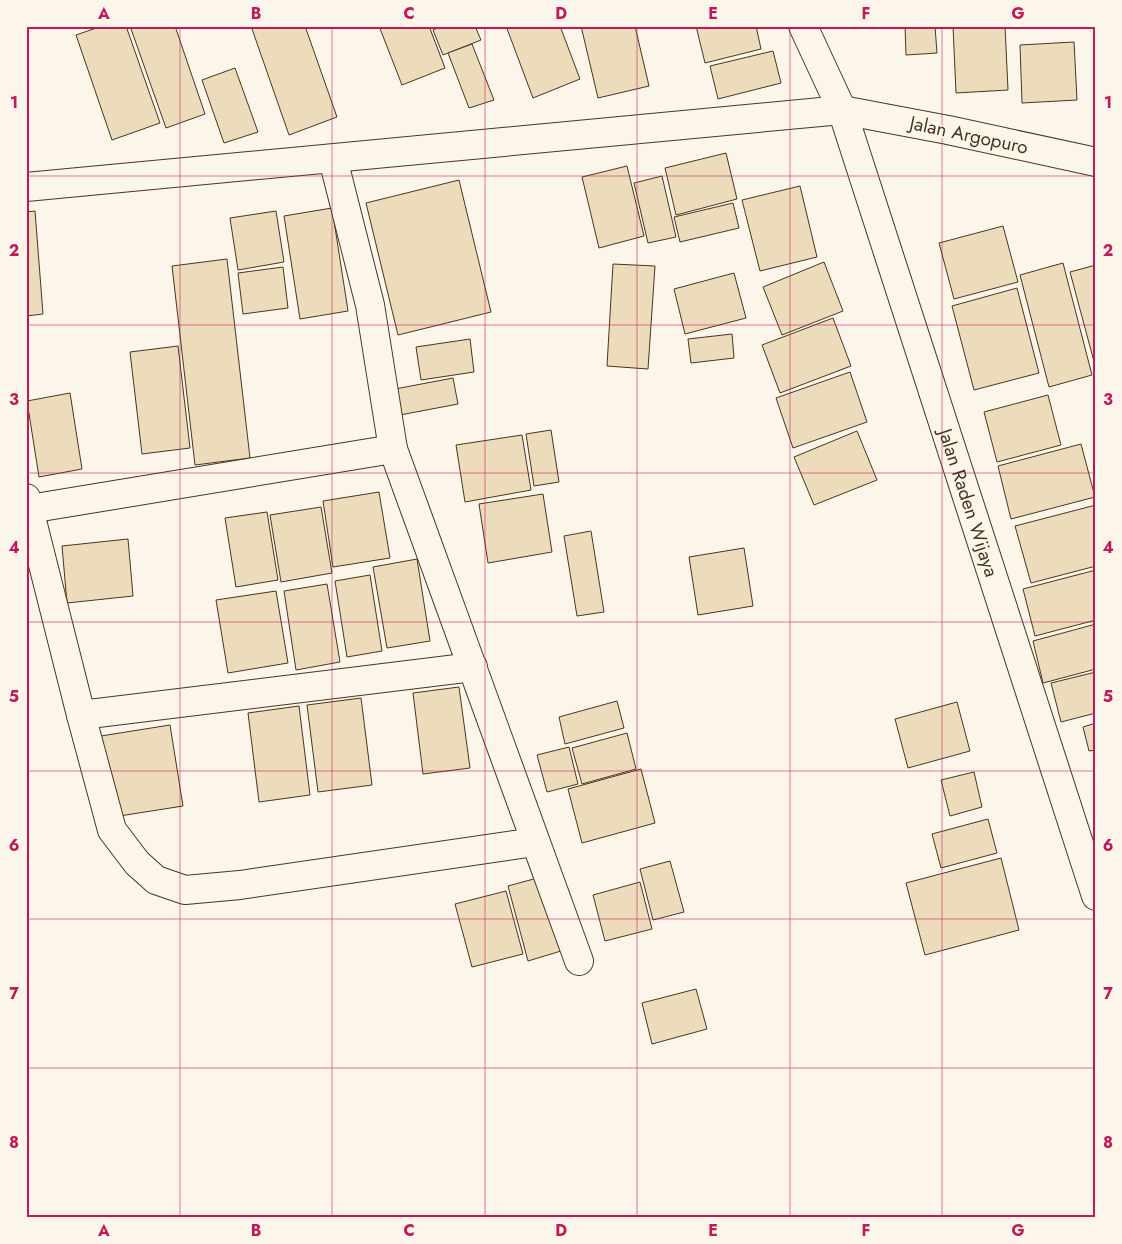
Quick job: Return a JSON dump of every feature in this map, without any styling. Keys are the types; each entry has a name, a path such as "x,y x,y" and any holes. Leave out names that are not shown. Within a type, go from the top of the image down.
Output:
{"main road":[{"name":"Jalan Raden Wijaya","path":"803,26 842,110 1096,896"},
{"name":"Jalan Argopuro","path":"26,186 333,159 842,110 948,130 1096,162"},
{"path":"333,159 370,305 393,449 579,961"},
{"path":"393,449 28,504 112,830 137,863 156,880 185,890 240,885 535,842"},
{"path":"81,715 473,667"}],"building":[{"path":"102,26 126,26 160,123 112,140 76,35"},
{"path":"130,26 175,26 205,114 166,128"},
{"path":"251,26 305,26 337,117 289,135"},
{"path":"379,26 429,26 445,68 402,85"},
{"path":"442,26 475,26 481,40 443,55 433,30"},
{"path":"506,26 560,26 580,79 533,98"},
{"path":"581,26 635,26 649,86 598,98"},
{"path":"696,26 756,26 761,49 705,63"},
{"path":"905,26 935,26 937,53 906,55"},
{"path":"953,26 1005,26 1008,90 956,93"},
{"path":"1074,42 1077,100 1022,103 1020,45"},
{"path":"472,44 494,100 469,108 448,53"},
{"path":"773,51 781,83 718,99 710,66"},
{"path":"235,68 258,132 224,143 202,80"},
{"path":"726,153 737,199 676,215 665,168"},
{"path":"627,166 644,236 599,248 582,177"},
{"path":"662,176 676,237 648,243 634,183"},
{"path":"459,180 491,312 398,335 366,203"},
{"path":"800,186 817,257 760,271 742,200"},
{"path":"733,203 739,228 680,242 674,217"},
{"path":"332,208 348,311 300,319 284,216"},
{"path":"35,211 43,314 26,316 26,212"},
{"path":"276,211 284,262 238,270 230,218"},
{"path":"1003,226 1018,282 954,299 939,243"},
{"path":"227,259 250,458 195,465 172,266"},
{"path":"824,262 843,311 782,335 763,287"},
{"path":"1063,263 1092,375 1049,387 1020,275"},
{"path":"613,264 655,266 648,369 607,366"},
{"path":"1096,265 1096,369 1070,272"},
{"path":"283,267 288,308 243,314 238,273"},
{"path":"734,273 746,318 685,334 674,289"},
{"path":"1017,288 1039,373 974,390 952,306"},
{"path":"833,318 851,366 780,393 762,345"},
{"path":"732,334 734,358 691,363 688,339"},
{"path":"470,339 474,372 421,380 416,347"},
{"path":"178,346 190,448 142,454 130,352"},
{"path":"850,372 867,422 793,448 776,398"},
{"path":"453,378 458,404 400,415 395,389"},
{"path":"70,393 82,469 39,477 27,401"},
{"path":"1048,395 1061,445 997,462 984,412"},
{"path":"551,430 559,482 534,486 526,434"},
{"path":"857,431 877,480 814,505 794,457"},
{"path":"522,435 531,490 465,502 456,445"},
{"path":"1081,444 1095,497 1011,519 998,466"},
{"path":"379,492 390,558 333,567 323,501"},
{"path":"543,494 552,552 488,563 479,504"},
{"path":"1096,505 1096,566 1031,583 1015,526"},
{"path":"321,507 332,573 281,582 270,515"},
{"path":"267,512 278,580 236,587 225,518"},
{"path":"591,531 604,612 577,616 564,536"},
{"path":"128,539 133,596 67,603 62,546"},
{"path":"744,548 753,606 698,615 689,557"},
{"path":"417,559 430,641 387,648 373,567"},
{"path":"1096,570 1096,620 1035,636 1023,589"},
{"path":"370,575 382,651 347,657 335,581"},
{"path":"327,584 340,662 296,670 284,591"},
{"path":"276,591 288,663 228,673 216,600"},
{"path":"1096,624 1096,669 1043,683 1033,641"},
{"path":"1096,672 1096,713 1061,722 1051,683"},
{"path":"459,687 470,768 423,774 413,693"},
{"path":"361,698 372,785 318,792 307,705"},
{"path":"617,701 624,728 565,744 559,717"},
{"path":"957,702 970,751 908,768 895,719"},
{"path":"299,706 310,795 259,802 248,713"},
{"path":"1096,723 1096,750 1089,751 1083,727"},
{"path":"170,725 183,806 113,817 101,736"},
{"path":"627,733 636,769 582,784 572,748"},
{"path":"569,747 578,784 547,792 537,755"},
{"path":"641,769 655,823 582,843 568,789"},
{"path":"974,772 982,807 950,816 941,780"},
{"path":"988,819 997,853 941,868 932,834"},
{"path":"1001,858 1019,930 925,955 906,883"},
{"path":"670,861 684,912 653,920 640,869"},
{"path":"541,877 561,951 528,961 508,886"},
{"path":"640,882 652,929 605,941 593,895"},
{"path":"506,891 523,954 472,967 455,904"},
{"path":"696,989 707,1029 652,1044 642,1003"}]}
